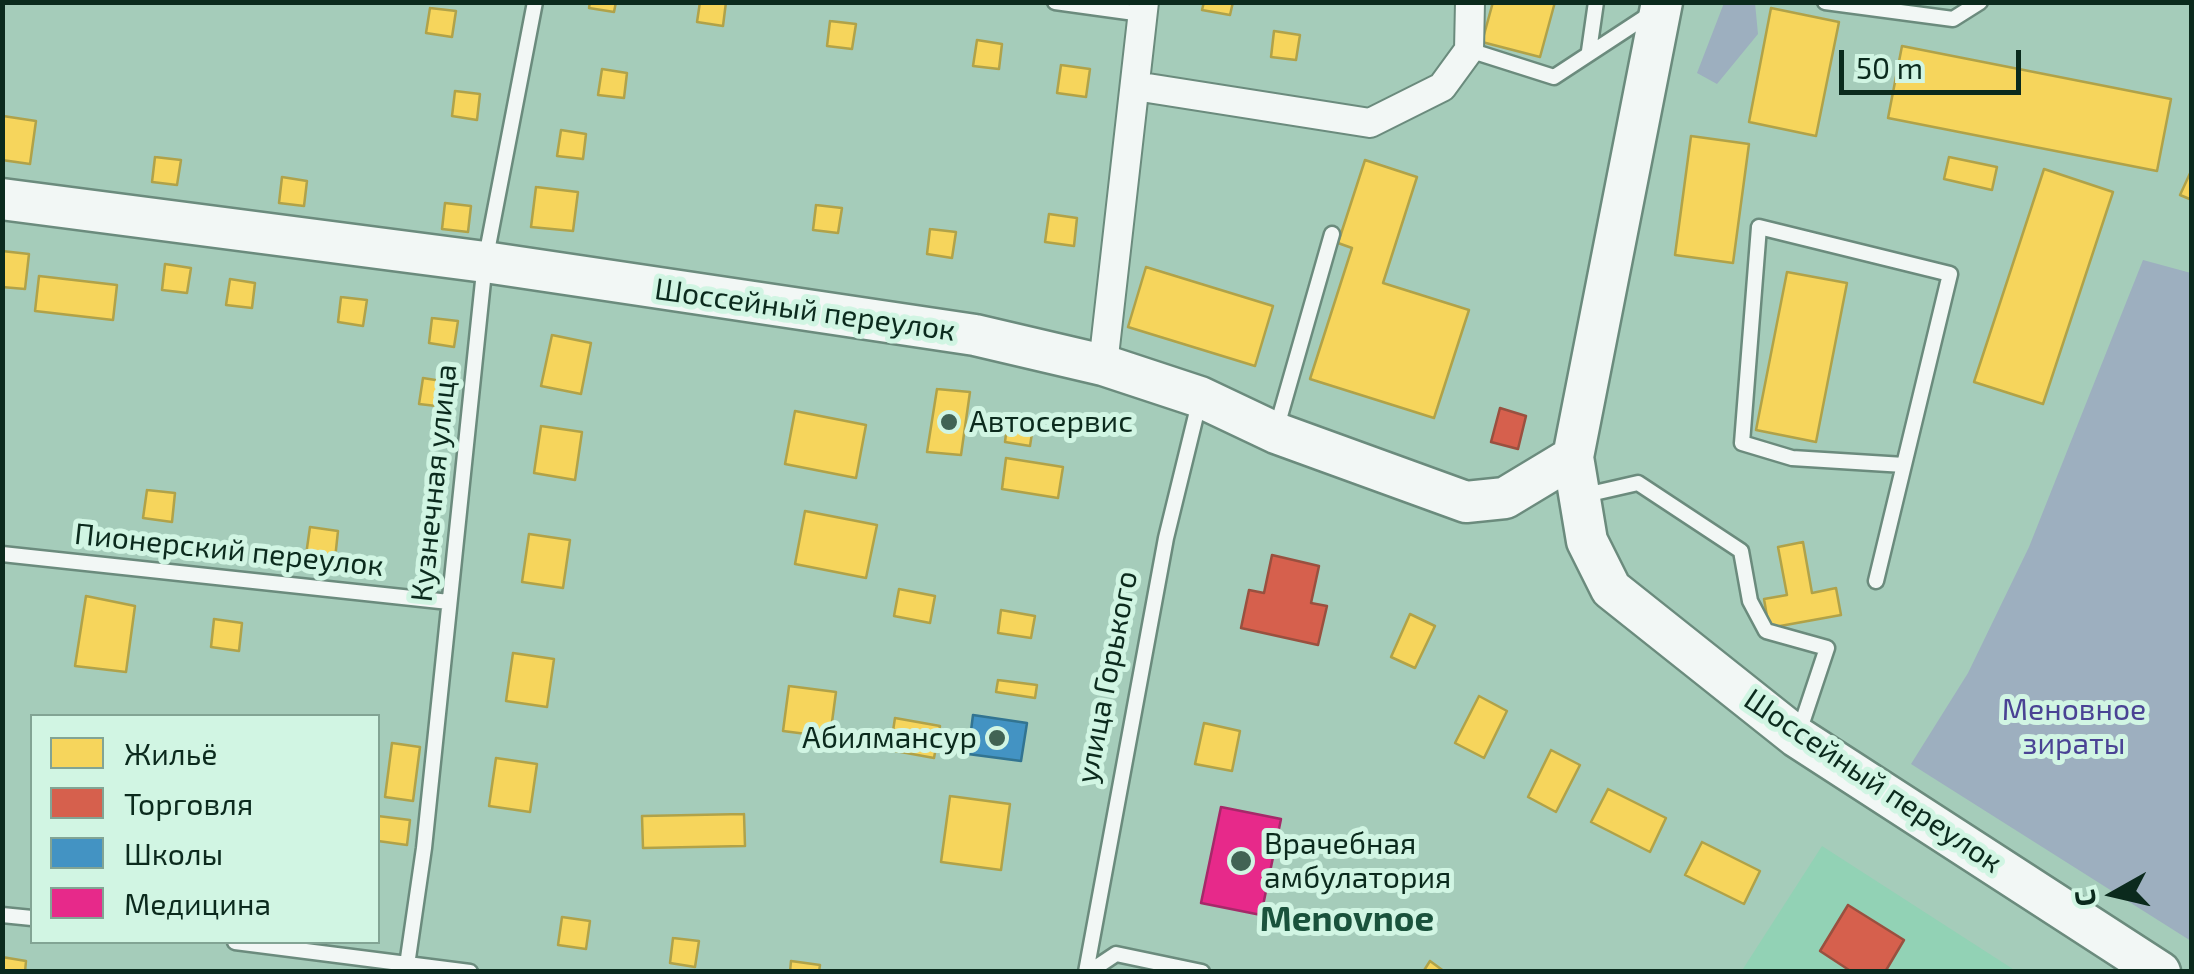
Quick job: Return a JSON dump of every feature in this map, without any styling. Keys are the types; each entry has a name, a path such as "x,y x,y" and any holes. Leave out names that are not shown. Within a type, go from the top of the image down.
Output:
{"main road":[{"name":"Шоссейный переулок","path":"1662,4 1574,457 1588,541 1611,590 1797,737 2160,972"},
{"name":"Шоссейный переулок","path":"2,199 485,262 975,335 1103,365 1200,397 1276,432 1466,502 1505,498 1574,457"}],"street":[{"path":"1135,86 1370,123 1442,87 1469,50 1470,2"},
{"path":"1103,365 1143,8"}],"lane":[{"name":"Кузнечная улица","path":"407,966 485,262 535,2"},
{"path":"1055,2 1143,8"},
{"path":"1589,52 1596,2"},
{"path":"1825,2 1953,19 1980,2"},
{"path":"1469,50 1554,78 1662,4"},
{"path":"1876,581 1904,465 1950,274 1759,227 1742,443 1792,458 1904,465"},
{"path":"1276,432 1332,234"},
{"name":"улица Горького","path":"1087,972 1166,538 1200,397"},
{"path":"1578,496 1638,483 1741,550 1750,601 1766,631 1827,648 1797,737"},
{"name":"Пионерский переулок","path":"2,554 449,602"},
{"path":"2,915 30,918"},
{"path":"249,944 470,972"},
{"path":"1087,972 1116,954 1202,972"}],"shaded area":[{"path":"1822,846 2016,971 1741,972"}],"green space":[{"path":"1724,3 1755,3 1758,34 1717,84 1697,73"},
{"name":"Меновное зираты","path":"2143,260 2191,273 2191,941 1911,764 1968,673 2029,547"}],"building: Жильё":[{"path":"590,2 616,2 614,12 589,8"},
{"path":"700,2 726,2 723,26 697,22"},
{"path":"1204,2 1233,2 1230,15 1202,10"},
{"path":"1493,2 1555,2 1540,57 1482,42"},
{"path":"430,8 456,11 452,37 426,33"},
{"path":"1771,8 1839,22 1816,136 1749,122"},
{"path":"830,21 856,24 852,49 827,46"},
{"path":"1274,31 1300,35 1296,60 1271,57"},
{"path":"977,40 1002,44 999,69 973,66"},
{"path":"1902,46 2171,99 2157,171 1888,118"},
{"path":"1061,65 1090,69 1086,97 1057,93"},
{"path":"602,69 627,73 624,98 598,95"},
{"path":"455,91 480,94 477,120 452,116"},
{"path":"3,116 36,121 30,164 2,160"},
{"path":"561,130 586,134 583,159 557,156"},
{"path":"1691,136 1749,144 1733,263 1675,255"},
{"path":"155,157 181,160 177,185 152,182"},
{"path":"1949,157 1997,167 1992,190 1944,179"},
{"path":"1365,160 1417,177 1383,283 1469,310 1434,418 1310,379 1352,248 1338,243"},
{"path":"2044,169 2113,192 2043,404 1974,382"},
{"path":"2192,169 2192,200 2180,195"},
{"path":"282,177 307,181 304,206 279,203"},
{"path":"536,187 578,192 573,231 531,227"},
{"path":"445,203 471,206 468,232 442,229"},
{"path":"816,205 842,208 838,233 813,230"},
{"path":"1049,214 1077,218 1074,246 1045,242"},
{"path":"930,229 956,232 952,258 927,254"},
{"path":"2,251 29,254 25,289 2,287"},
{"path":"165,264 191,268 187,293 162,290"},
{"path":"1146,267 1273,306 1255,366 1128,327"},
{"path":"1787,272 1847,283 1816,442 1756,430"},
{"path":"39,276 117,285 113,320 35,311"},
{"path":"230,279 255,283 252,308 226,305"},
{"path":"341,297 367,300 363,326 338,322"},
{"path":"432,318 458,321 454,347 429,343"},
{"path":"552,335 591,343 581,394 541,386"},
{"path":"423,378 448,382 445,407 419,404"},
{"name":"Автосервис","path":"937,389 970,392 961,455 927,452"},
{"path":"795,411 866,425 856,478 785,464"},
{"path":"1008,417 1034,420 1030,446 1005,442"},
{"path":"541,426 582,432 575,480 534,473"},
{"path":"1006,458 1063,467 1058,498 1002,489"},
{"path":"147,490 175,493 172,522 143,518"},
{"path":"805,511 877,525 866,578 795,564"},
{"path":"310,527 338,531 335,559 306,555"},
{"path":"529,534 570,540 563,588 522,582"},
{"path":"1803,542 1812,593 1836,588 1841,615 1769,628 1764,599 1787,595 1778,547"},
{"path":"899,589 935,596 930,623 894,616"},
{"path":"86,596 135,606 126,672 75,666"},
{"path":"1001,610 1035,616 1031,638 998,633"},
{"path":"1410,614 1435,626 1415,668 1391,657"},
{"path":"214,619 242,623 239,651 211,647"},
{"path":"513,653 554,659 547,707 506,701"},
{"path":"998,680 1037,685 1035,698 996,692"},
{"path":"789,686 836,692 830,737 783,731"},
{"path":"1479,696 1507,711 1484,758 1455,743"},
{"path":"895,718 940,726 934,758 890,750"},
{"path":"1204,723 1240,731 1232,771 1195,764"},
{"path":"392,743 420,747 413,801 385,797"},
{"path":"1551,750 1580,765 1556,812 1528,797"},
{"path":"496,758 537,764 530,812 489,806"},
{"path":"1608,789 1666,818 1650,852 1591,822"},
{"path":"950,796 1010,804 1001,870 941,862"},
{"path":"744,814 745,846 643,848 642,816"},
{"path":"380,816 410,820 407,845 380,841"},
{"path":"1702,842 1760,871 1744,904 1685,875"},
{"path":"562,917 590,921 586,949 558,945"},
{"path":"673,938 699,941 695,967 670,963"},
{"path":"2,957 26,961 25,972 2,972"},
{"path":"791,961 820,965 819,972 790,972"},
{"path":"1430,961 1445,972 1423,972"}],"building: Торговля":[{"path":"1500,408 1526,416 1518,449 1491,442"},
{"path":"1272,555 1319,566 1311,603 1327,606 1318,645 1241,628 1249,590 1264,593"},
{"path":"1848,905 1904,940 1885,972 1852,972 1820,951"}],"building: Школы":[{"name":"Абилмансур","path":"973,715 1027,723 1021,761 968,754"}],"building: Медицина":[{"name":"Врачебная амбулатория","path":"1221,807 1281,819 1261,915 1201,903"}],"place":[{"name":"Автосервис","path":"949,422"},
{"name":"Абилмансур","path":"997,738"},
{"name":"Врачебная амбулатория","path":"1241,861"}],"district":[{"name":"Menovnoe","path":"1347,919"}]}
